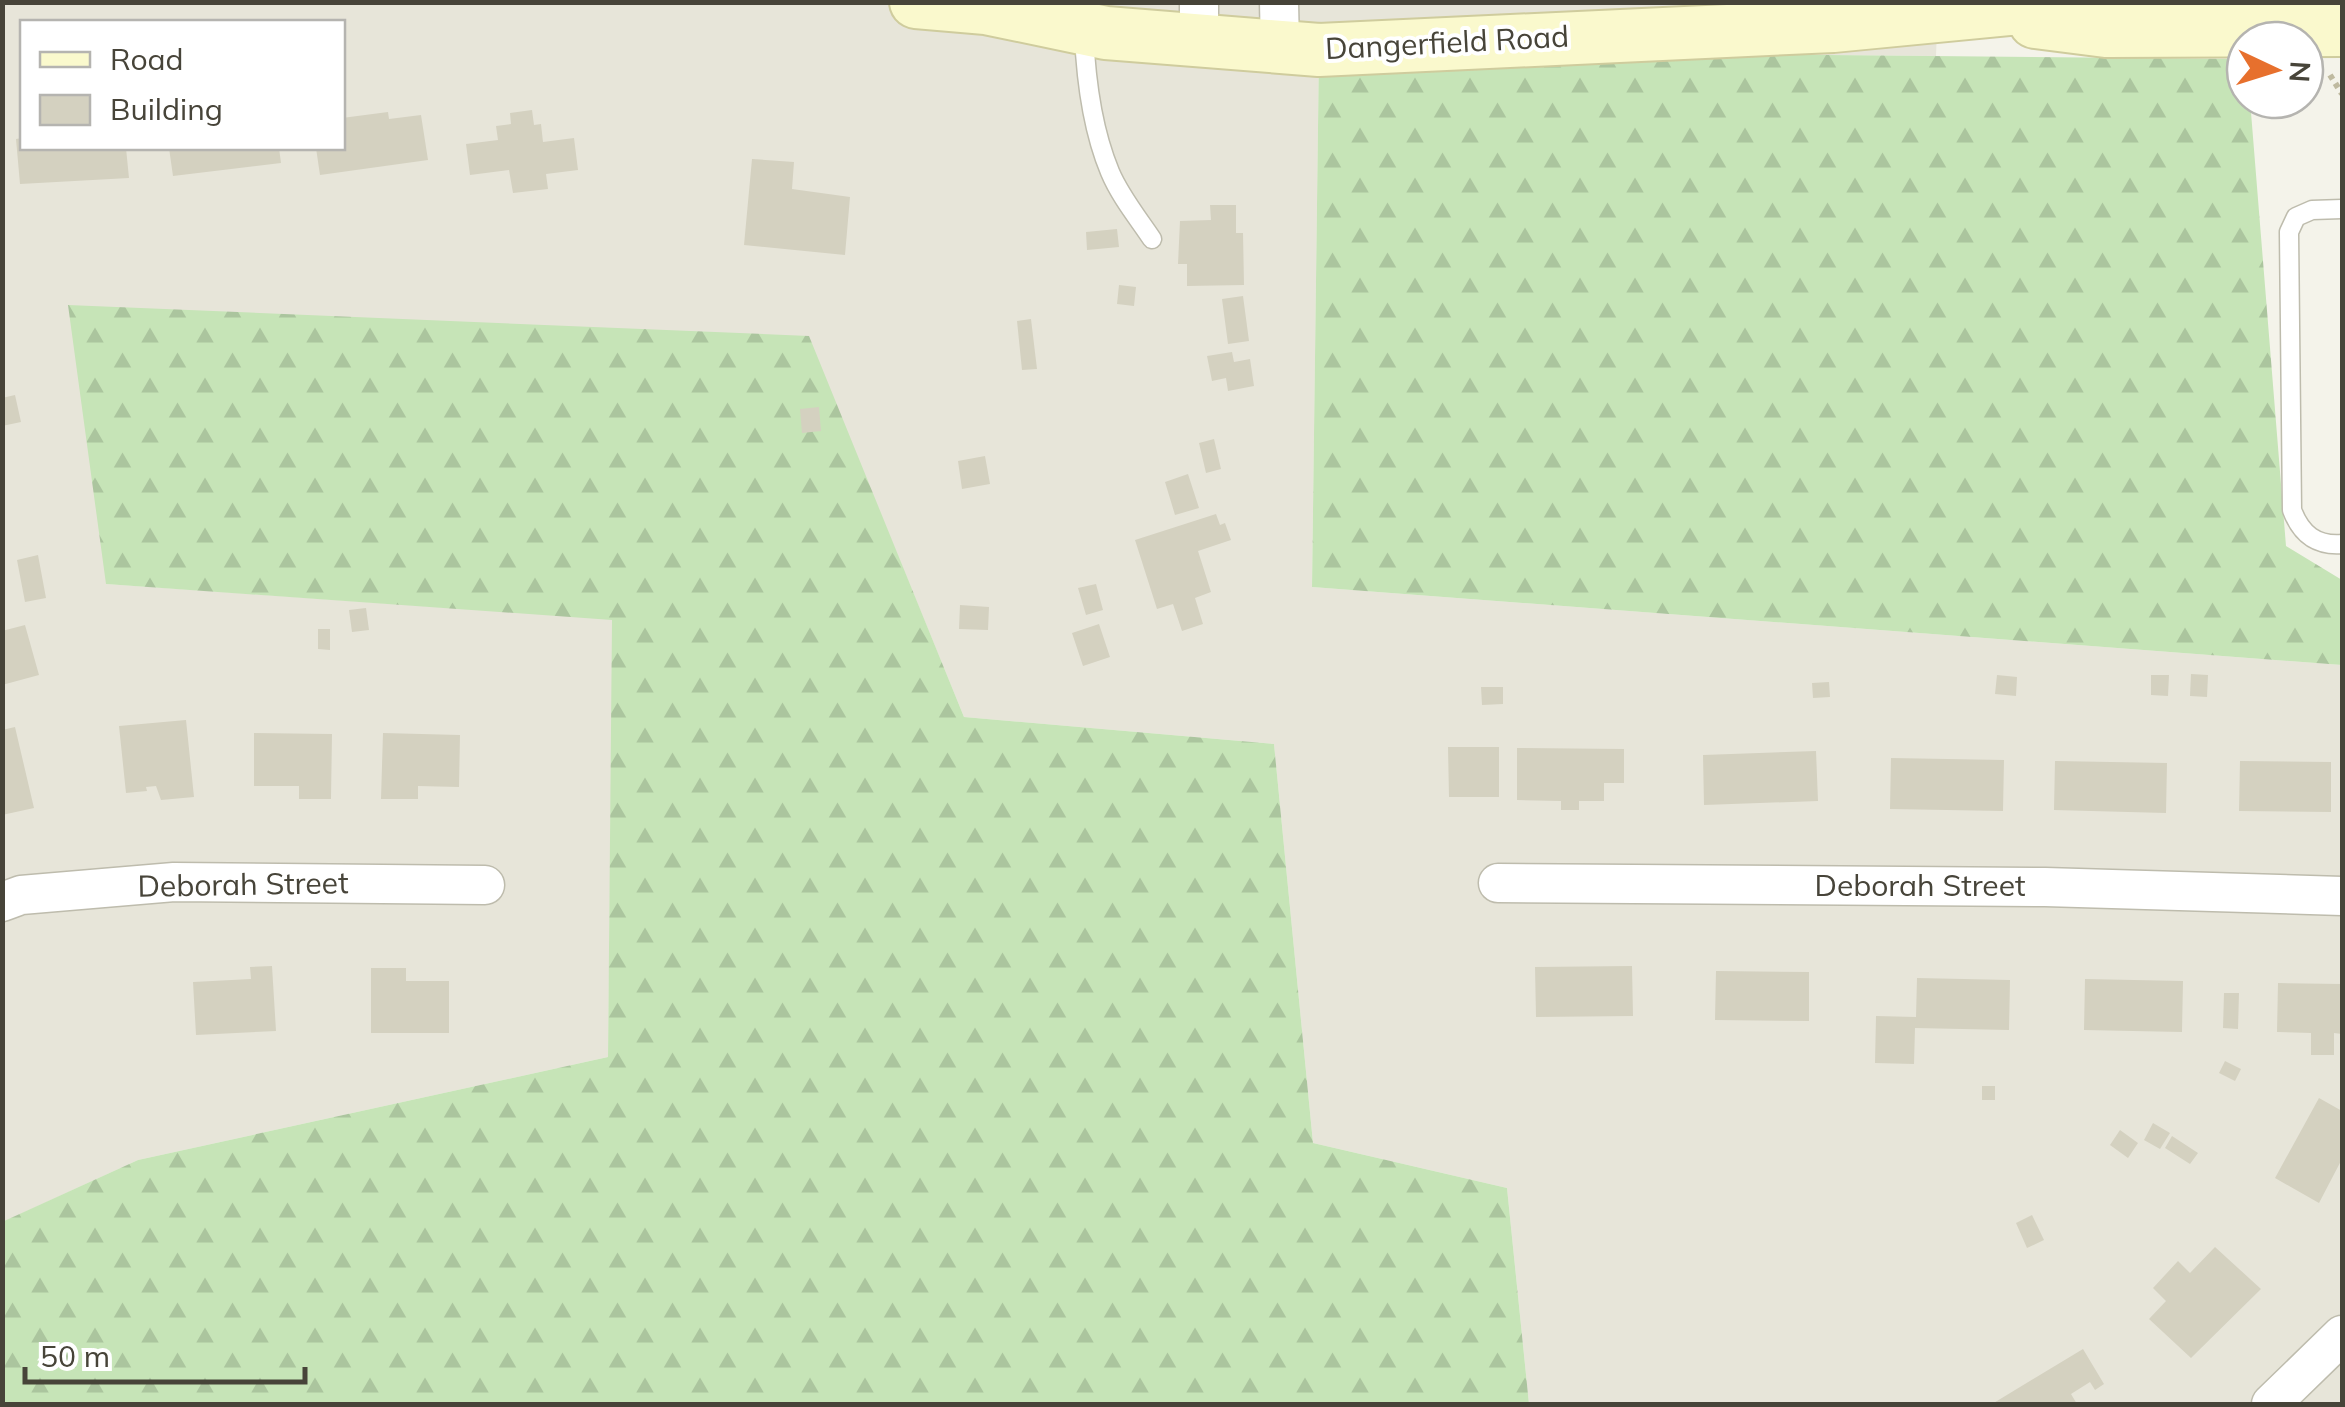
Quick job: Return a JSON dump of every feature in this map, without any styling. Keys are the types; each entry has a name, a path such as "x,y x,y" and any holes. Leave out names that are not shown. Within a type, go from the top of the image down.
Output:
{"street":[{"name":"Dangerfield Road","path":"916,2 986,8 1084,29 1199,22 1280,25 1319,50 1833,26 2081,2"},
{"name":"Dangerfield Road","path":"1982,14 2106,30 2335,50"},
{"name":"Deborah Street","path":"2,902 21,895 174,882 485,885"},
{"name":"Deborah Street","path":"1498,883 2045,887 2342,896"},
{"path":"2271,1404 2333,1348 2342,1335"}],"lane":[{"path":"1084,29 1090,98 1111,176 1152,239"},
{"path":"2342,209 2312,210 2296,218 2289,232 2292,510 2300,531 2316,540 2342,544"}],"path":[{"path":"2335,50 2342,94"}],"shaded area":[{"path":"2,3 1938,3 1936,56 1319,50 1312,587 2342,665 2342,1404 1529,1404 1507,1188 1313,1143 1274,744 964,717 808,336 106,584 613,619 608,1057 138,1160 3,1222"}],"green space":[{"path":"1319,50 2225,59 2225,120 2252,120 2286,546 2342,580 2342,665 1312,587"},
{"path":"68,305 809,336 964,717 1274,744 1313,1143 1507,1188 1529,1404 3,1404 2,1222 138,1160 608,1057 612,620 106,584"}],"building":[{"path":"532,110 534,125 541,124 543,142 574,138 578,170 546,174 548,189 513,193 509,170 470,175 466,144 498,140 496,126 511,124 510,113"},
{"path":"388,112 389,119 421,115 428,160 320,175 316,150 345,150 345,118"},
{"path":"20,138 20,150 126,150 129,178 20,184 16,139"},
{"path":"169,150 279,150 281,163 173,176"},
{"path":"752,159 794,162 792,189 850,197 845,255 744,245"},
{"path":"1210,205 1236,205 1236,233 1243,233 1244,285 1187,286 1187,264 1178,264 1180,221 1211,220"},
{"path":"1117,229 1119,247 1087,250 1086,232"},
{"path":"1119,285 1136,287 1134,306 1117,304"},
{"path":"1243,296 1249,341 1228,344 1222,299"},
{"path":"1031,319 1037,369 1022,370 1017,321"},
{"path":"1232,352 1234,362 1250,359 1254,386 1228,391 1226,378 1212,381 1207,356"},
{"path":"15,395 21,422 2,426 2,398"},
{"path":"819,407 821,431 802,433 800,409"},
{"path":"1214,439 1221,469 1206,473 1199,443"},
{"path":"985,456 990,484 962,489 958,461"},
{"path":"1188,474 1199,508 1175,515 1165,482"},
{"path":"1216,514 1220,525 1225,523 1231,540 1198,551 1211,592 1195,598 1203,624 1182,631 1173,604 1157,609 1135,540"},
{"path":"38,555 46,598 25,602 17,560"},
{"path":"1096,584 1103,610 1086,615 1078,588"},
{"path":"960,605 989,607 988,630 959,629"},
{"path":"366,608 369,630 352,632 349,610"},
{"path":"1099,624 1110,657 1083,666 1072,633"},
{"path":"25,625 39,675 2,685 2,631"},
{"path":"318,629 330,629 330,650 318,649"},
{"path":"2191,674 2208,675 2207,697 2190,696"},
{"path":"1997,675 2017,677 2016,696 1995,694"},
{"path":"2151,675 2169,675 2168,696 2151,695"},
{"path":"1829,682 1830,697 1813,698 1812,683"},
{"path":"1481,687 1503,687 1503,704 1482,705"},
{"path":"186,720 194,797 161,800 156,786 126,793 119,726"},
{"path":"15,727 34,808 2,815 2,730"},
{"path":"254,733 332,734 331,799 299,799 299,786 254,786"},
{"path":"383,733 460,735 459,787 418,786 418,799 381,799"},
{"path":"1448,747 1499,747 1499,797 1449,797"},
{"path":"1517,748 1624,749 1624,783 1604,783 1604,801 1579,801 1579,810 1561,810 1561,801 1517,800"},
{"path":"1816,751 1818,801 1704,805 1703,755"},
{"path":"1891,758 2004,760 2003,811 1890,809"},
{"path":"2055,761 2167,763 2166,813 2054,810"},
{"path":"2240,761 2331,762 2331,812 2239,811"},
{"path":"272,966 276,1031 196,1035 193,982 251,979 250,967"},
{"path":"1632,966 1633,1016 1536,1017 1535,967"},
{"path":"371,968 406,968 406,981 449,981 449,1033 371,1033"},
{"path":"1716,971 1809,972 1809,1021 1715,1020"},
{"path":"1917,978 2010,980 2009,1030 1915,1028 1914,1064 1875,1063 1876,1016 1916,1017"},
{"path":"2085,979 2183,981 2182,1032 2084,1030"},
{"path":"2278,983 2342,984 2342,1034 2334,1033 2334,1055 2311,1055 2311,1033 2277,1032"},
{"path":"2224,993 2239,993 2238,1029 2223,1028"},
{"path":"2225,1061 2241,1069 2235,1081 2219,1073"},
{"path":"1982,1086 1995,1086 1995,1100 1982,1100"},
{"path":"2319,1098 2342,1111 2342,1159 2319,1203 2275,1178"},
{"path":"2153,1123 2170,1133 2160,1149 2144,1140"},
{"path":"2120,1130 2138,1143 2128,1158 2110,1145"},
{"path":"2172,1136 2198,1153 2190,1164 2165,1148"},
{"path":"2032,1215 2044,1240 2027,1248 2016,1223"},
{"path":"2215,1247 2261,1289 2191,1358 2149,1319 2166,1301 2153,1288 2178,1261 2190,1273"},
{"path":"2083,1349 2104,1384 2095,1390 2090,1382 2071,1394 2077,1404 1992,1404"}]}
